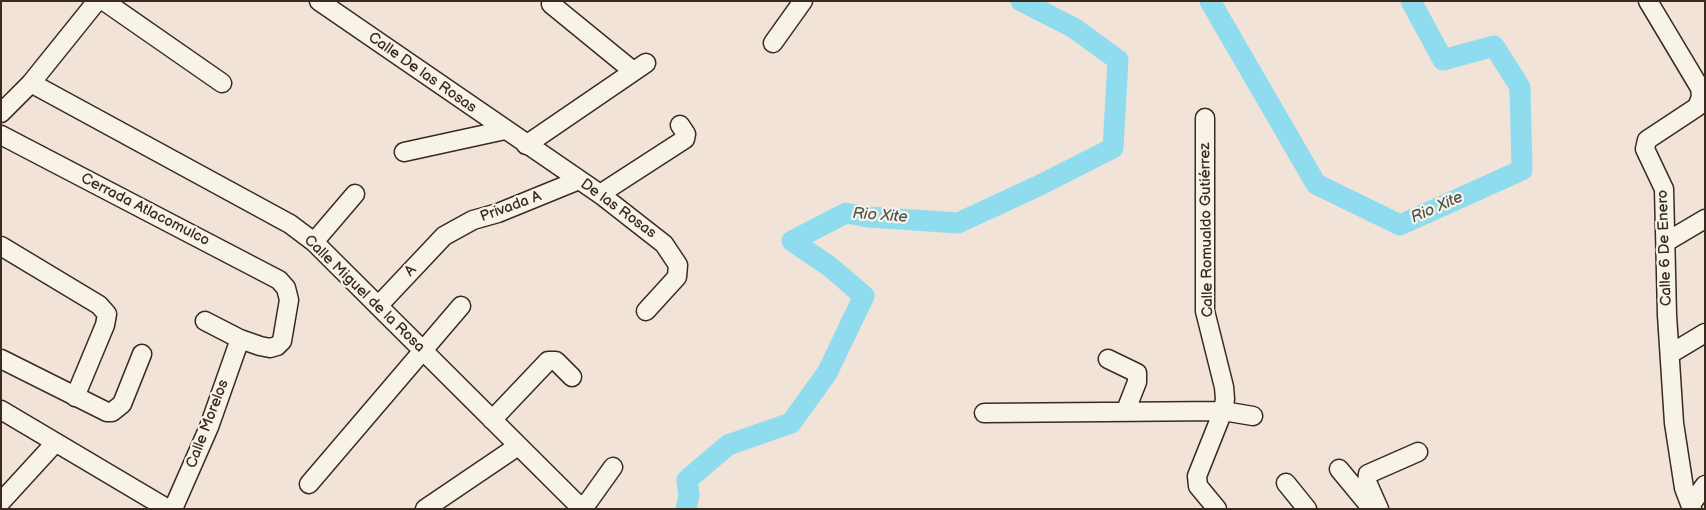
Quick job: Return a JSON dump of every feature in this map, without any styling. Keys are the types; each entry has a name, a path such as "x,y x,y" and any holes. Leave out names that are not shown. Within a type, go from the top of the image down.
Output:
{"street":[{"path":"1,113 31,83 97,1"},
{"path":"104,1 222,83"},
{"name":"Calle De las Rosas","path":"319,1 526,145"},
{"path":"773,44 803,1"},
{"name":"Calle 6 De Enero","path":"1648,1 1700,88 1701,97 1697,107 1647,140 1646,144 1646,153 1662,180 1664,190 1674,423 1684,488 1692,506"},
{"path":"526,145 640,67 551,4"},
{"name":"Calle Miguel de la Rosa","path":"31,83 290,224 314,242 580,506 584,505 594,496 613,467"},
{"name":"Calle Romualdo Gutiérrez","path":"1206,118 1206,311 1224,387 1223,411 1197,476 1198,486 1217,509"},
{"path":"600,194 685,139 686,134 680,125"},
{"path":"404,152 505,130"},
{"name":"Cerrada Atlacomulco","path":"1,135 279,280 286,288 289,300 282,341 277,346 270,348 240,339"},
{"name":"De las Rosas","path":"526,145 600,194 664,244 678,265 677,277 646,311"},
{"name":"Privada A","path":"444,236 473,220 498,213 579,180"},
{"path":"314,242 354,194"},
{"path":"1666,242 1705,219"},
{"name":"A","path":"378,306 444,236"},
{"path":"1,246 99,305 107,314 105,325 75,397"},
{"path":"309,484 461,306"},
{"path":"205,321 240,339"},
{"path":"1670,354 1705,333"},
{"name":"Calle Morelos","path":"173,509 210,427 240,339"},
{"path":"1,359 100,410 112,412 122,404 142,354"},
{"path":"1108,359 1137,372 1137,382 1126,410"},
{"path":"492,420 548,361 556,361 572,376"},
{"path":"1,410 168,509"},
{"path":"984,412 1223,411 1252,416"},
{"path":"1,502 54,443"},
{"path":"425,509 518,446"},
{"path":"1373,509 1366,482 1368,474 1418,452"},
{"path":"1338,469 1373,509"},
{"path":"1286,483 1307,509"},
{"path":"1692,506 1705,485"}],"waterway":[{"name":"Rio Xite","path":"686,509 689,495 687,480 728,445 791,423 827,373 864,296 829,266 792,241 846,213 868,217 958,223 1038,186 1113,148 1118,60 1074,28 1021,1"},
{"name":"Rio Xite","path":"1210,1 1316,184 1400,225 1522,170 1520,87 1494,46 1443,60 1411,1"}]}
